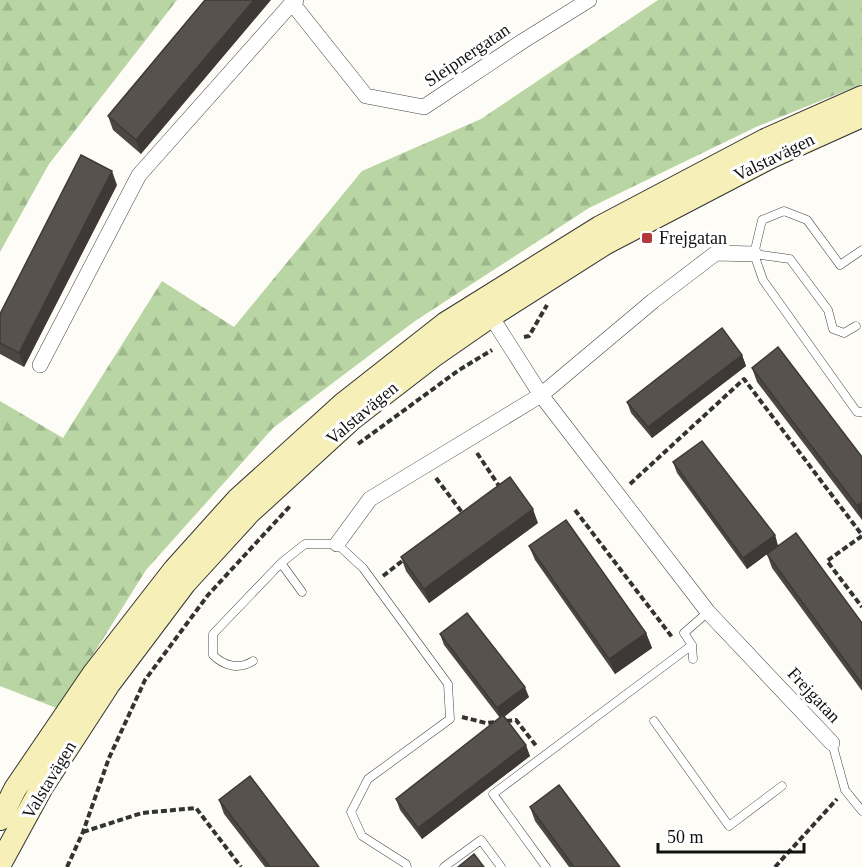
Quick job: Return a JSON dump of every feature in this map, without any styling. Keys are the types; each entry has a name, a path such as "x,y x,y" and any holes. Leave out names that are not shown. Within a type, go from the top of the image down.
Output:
{"street":[{"name":"Sleipnergatan","path":"294,2 315,34 366,96 424,107 523,40 589,0"},
{"path":"40,365 139,175 294,2"},
{"name":"Valstavägen","path":"0,864 42,787 97,703 185,584 249,513 353,418 432,357 486,308 610,222 765,140 862,97"},
{"name":"Valstavägen","path":"0,819 15,789 93,673 174,570 237,500 343,404 433,331 486,308 771,157 862,116"},
{"path":"337,544 370,499 541,395 653,301 716,253 754,254"},
{"name":"Frejgatan","path":"486,308 541,395 708,612 832,743"}],"lane":[{"path":"862,250 840,266 807,220 784,212 762,220 754,254 763,280 857,412 862,412"},
{"path":"754,254 790,259 828,310 833,329 844,333 856,326"},
{"path":"253,661 246,665 235,666 220,663 213,655 213,634 281,563 305,544 337,544 363,568 448,684 450,719 368,779 351,812 362,836 406,864 406,867"},
{"path":"281,563 302,592"},
{"path":"693,659 692,645 684,633 708,612"},
{"path":"546,867 493,794 692,645"},
{"path":"654,721 729,826 782,786"},
{"path":"832,743 845,790 862,811"},
{"path":"444,867 481,840 501,867"}],"path":[{"path":"357,445 459,370 506,342 529,336 551,298"},
{"path":"618,495 744,379 862,536 827,561 862,608"},
{"path":"468,440 503,492"},
{"path":"427,465 464,516"},
{"path":"490,494 500,487"},
{"path":"67,867 83,832 109,758 145,680 208,595 291,505"},
{"path":"454,521 464,516 472,507"},
{"path":"575,510 683,652"},
{"path":"374,583 410,555"},
{"path":"450,713 486,723 516,720 544,756"},
{"path":"775,867 845,790"},
{"path":"83,832 142,813 196,808 241,867"}],"green space":[{"path":"0,0 177,0 49,164 0,252"},
{"path":"658,0 862,0 862,84 756,127 589,208 415,321 273,428 146,570 59,709 0,686 0,401 63,438 162,281 234,327 362,171 481,119"}],"building":[{"path":"205,0 254,0 136,140 108,116"},
{"path":"81,155 112,171 19,353 0,343 0,314"},
{"path":"722,328 742,355 648,427 627,402"},
{"path":"778,347 862,457 862,502 857,506 752,368"},
{"path":"702,441 775,535 743,558 673,462"},
{"path":"510,477 533,509 424,589 401,557"},
{"path":"566,520 646,633 609,659 529,546"},
{"path":"796,533 862,623 862,684 767,554"},
{"path":"467,613 525,687 497,708 440,634"},
{"path":"503,715 526,745 418,828 396,799"},
{"path":"250,776 319,867 270,867 219,800"},
{"path":"559,785 620,867 574,867 530,807"},
{"path":"474,854 484,867 458,867"}],"place":[{"name":"Frejgatan","path":"647,238"}]}
